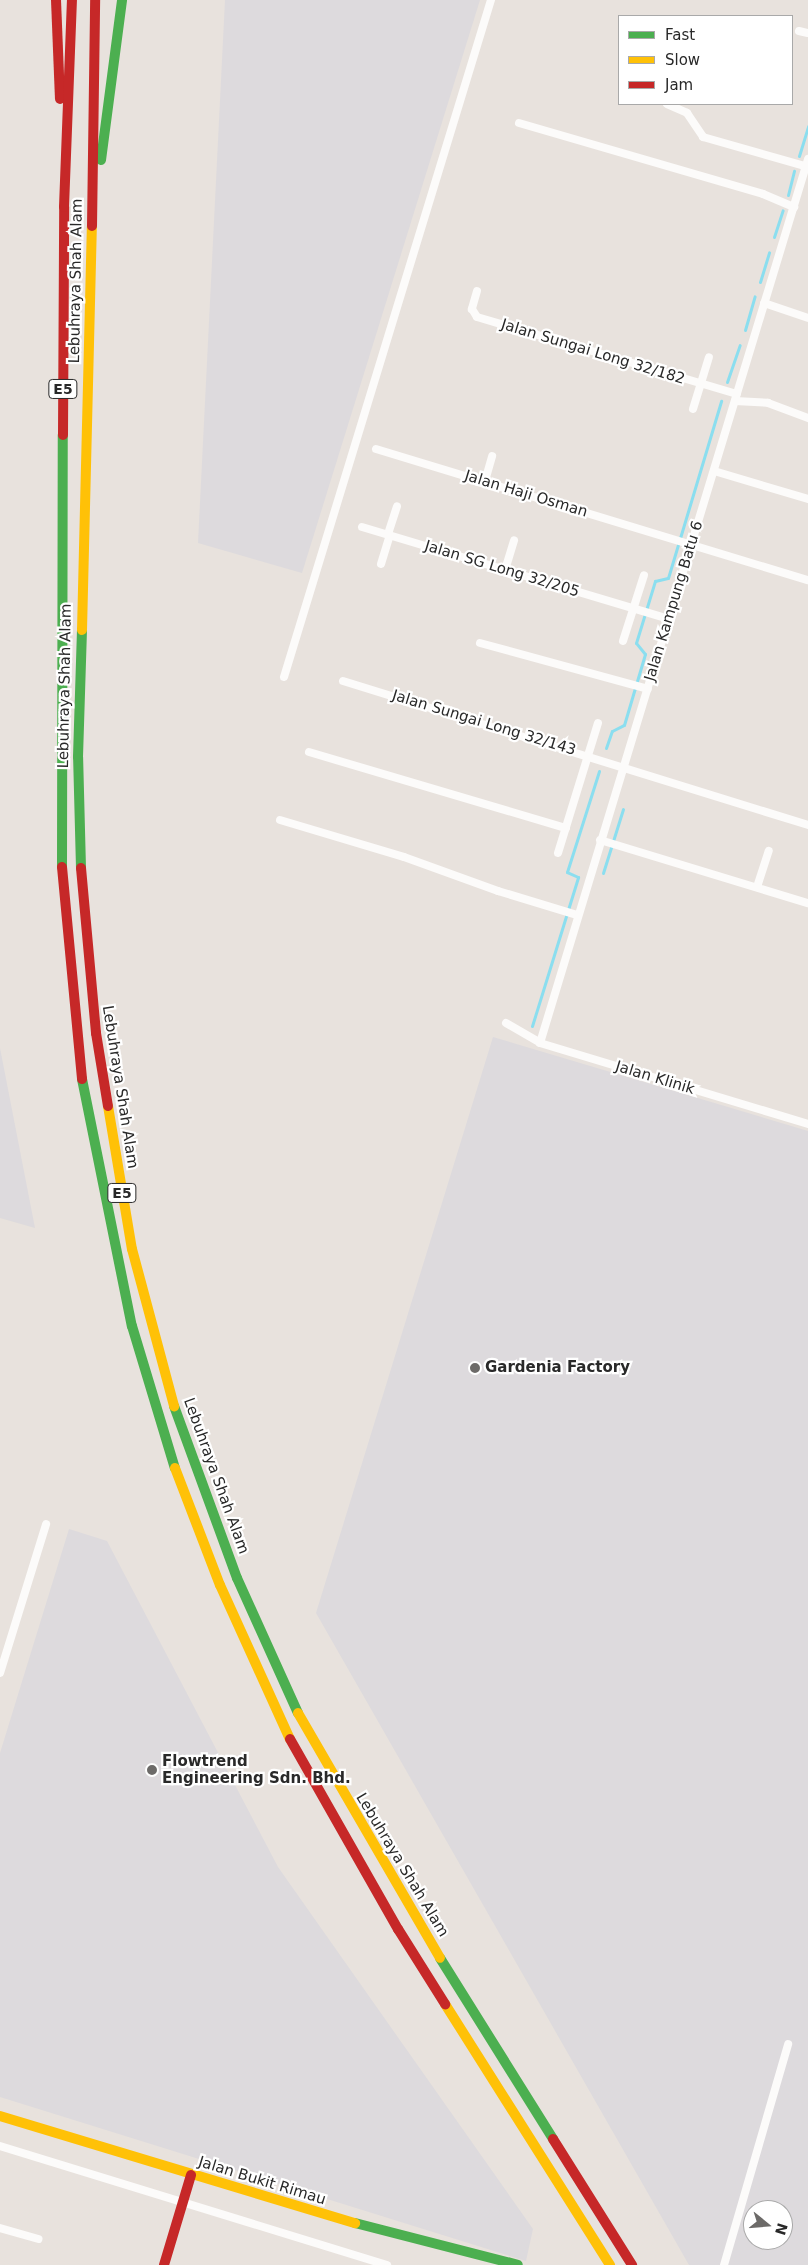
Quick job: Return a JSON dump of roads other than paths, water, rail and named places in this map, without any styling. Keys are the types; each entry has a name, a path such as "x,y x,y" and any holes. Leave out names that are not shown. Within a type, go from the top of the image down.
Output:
{"main road":[{"path":"56,0 64,207"},
{"name":"Lebuhraya Shah Alam","path":"72,0 64,207 61,853 75,1033 86,1109 132,1326 176,1470 220,1585 292,1744 403,1938 610,2265"},
{"name":"Lebuhraya Shah Alam","path":"95,0 92,236 80,648 79,851 85,935 106,1108 132,1249 149,1321 169,1391 237,1578 308,1735 419,1925 632,2265"},
{"path":"92,236 122,0"},
{"name":"Jalan Bukit Rimau","path":"0,2116 295,2207 518,2265"},
{"path":"164,2265 191,2175"}],"street":[{"path":"284,677 491,0"},
{"path":"799,31 808,33"},
{"path":"669,105 687,113 703,137 807,165"},
{"path":"519,123 763,194 794,207"},
{"name":"Jalan Kampung Batu 6","path":"540,1043 577,915 603,841 669,620 689,544 714,471 807,165"},
{"name":"Jalan Sungai Long 32/182","path":"476,291 472,309 477,317 701,384 736,398 768,403 808,418"},
{"path":"764,303 808,318"},
{"path":"693,410 709,356"},
{"name":"Jalan Haji Osman","path":"376,449 689,544 806,577"},
{"path":"485,481 492,456"},
{"path":"714,471 808,499"},
{"path":"381,564 397,506"},
{"name":"Jalan SG Long 32/205","path":"362,527 669,620"},
{"path":"505,570 514,540"},
{"path":"623,641 644,575"},
{"path":"480,643 648,689"},
{"name":"Jalan Sungai Long 32/143","path":"343,681 589,754 624,768 808,825"},
{"path":"558,853 598,723"},
{"path":"310,752 566,828"},
{"path":"280,820 404,857 498,892 577,915"},
{"path":"603,841 808,903"},
{"path":"757,887 769,851"},
{"name":"Jalan Klinik","path":"506,1023 540,1043 808,1124"},
{"path":"0,1673 46,1524"},
{"path":"724,2265 788,2044"},
{"path":"0,2146 387,2265"},
{"path":"0,2228 38,2239"}],"waterway":[{"path":"799,156 808,126"},
{"path":"788,195 794,171"},
{"path":"774,237 783,210"},
{"path":"760,282 769,252"},
{"path":"745,330 755,296"},
{"path":"727,382 740,345"},
{"path":"606,748 612,731 624,725 645,654 636,643 655,581 668,578 721,401"},
{"path":"532,1026 578,877 567,872 599,771"},
{"path":"603,873 623,809"}],"place":[{"name":"Gardenia Factory","path":"475,1368"},
{"name":"Flowtrend Engineering Sdn. Bhd.","path":"152,1770"}]}
